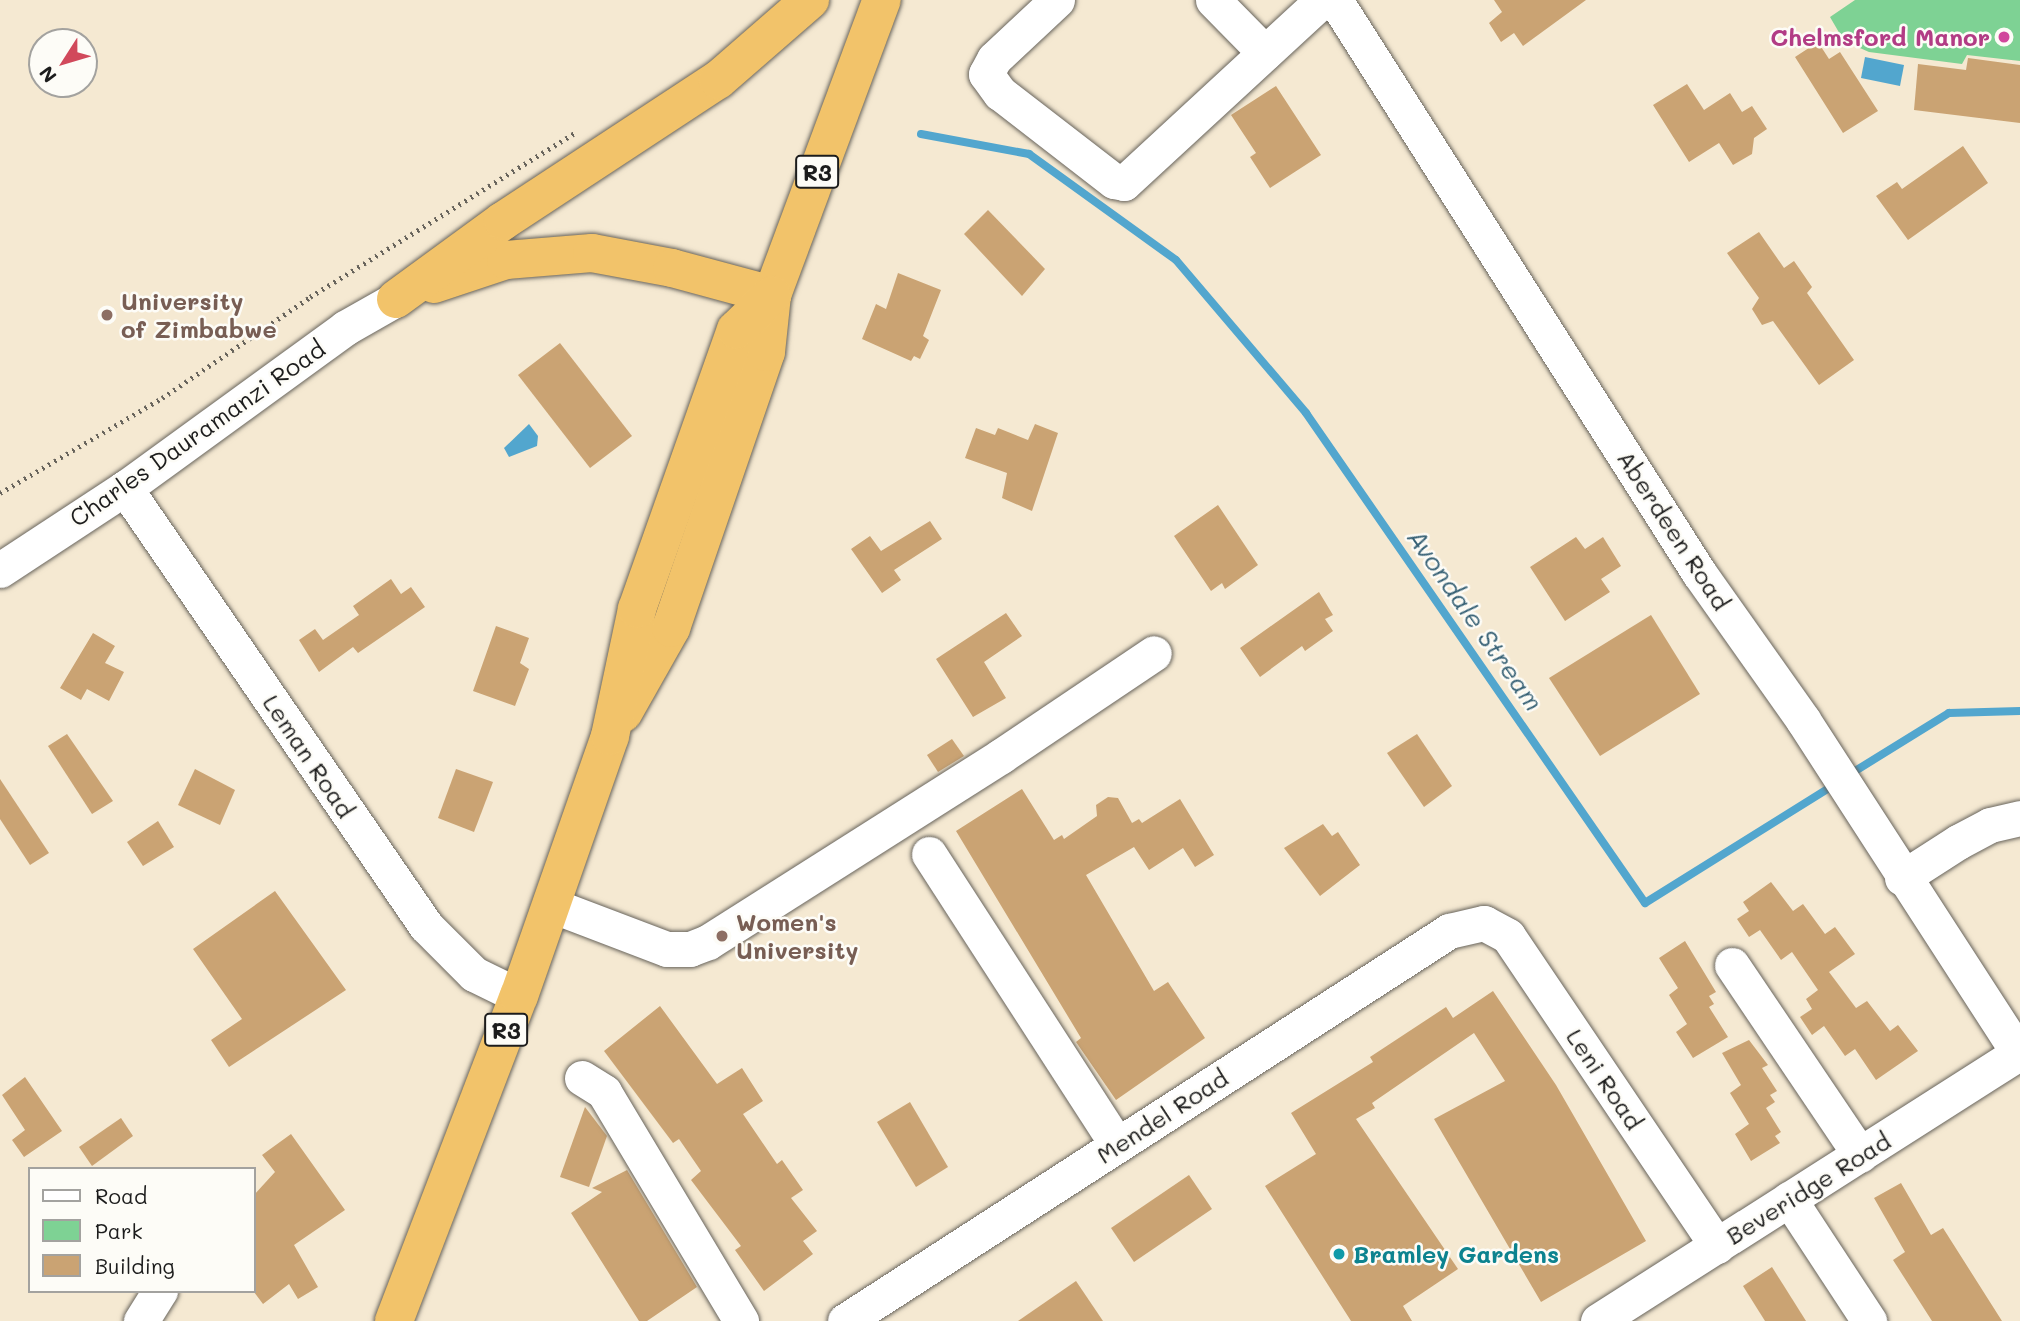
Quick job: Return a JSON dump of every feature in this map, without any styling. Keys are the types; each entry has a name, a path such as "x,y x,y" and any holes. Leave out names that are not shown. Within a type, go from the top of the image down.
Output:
{"highway":[{"path":"396,299 503,221 718,80 810,0"},
{"name":"R3","path":"394,1321 519,996 610,736 637,609 736,330 772,295 882,0"},
{"path":"396,299 506,260 592,253 673,268 772,295"}],"street":[{"path":"1058,0 994,59 986,74 1000,93 1114,181 1124,183 1322,0"},
{"path":"1213,0 1265,53"},
{"name":"Aberdeen Road","path":"1335,0 1692,561 1803,720 1898,871 2019,1054"},
{"name":"Charles Dauramanzi Road","path":"0,570 125,488 345,328 396,299"},
{"name":"Leman Road","path":"125,488 426,926 474,974 519,996"},
{"path":"551,905 667,949 690,949 708,942 1001,756 1154,653"},
{"path":"1898,871 1990,825 2020,818"},
{"path":"929,854 1117,1145"},
{"name":"Mendel Road","path":"845,1321 1449,931 1484,923"},
{"name":"Leni Road","path":"1484,923 1508,936 1717,1246"},
{"path":"1732,965 1860,1155"},
{"name":"Beveridge Road","path":"1598,1321 2019,1054"},
{"path":"582,1078 604,1092 741,1321"},
{"path":"1789,1199 1869,1321"},
{"path":"141,1321 159,1293"}],"path":[{"path":"0,493 162,398 310,297 582,127"}],"green space":[{"path":"1855,0 2020,0 2020,61 1967,55 1962,64 1869,52 1844,41 1830,17"}],"water":[{"path":"1865,57 1904,65 1900,86 1861,78"},
{"path":"529,424 538,436 537,446 509,457 504,448"}],"building":[{"path":"1494,0 1586,0 1523,46 1514,33 1501,42 1489,23 1502,12"},
{"path":"1818,42 1829,59 1840,52 1878,111 1843,133 1795,57"},
{"path":"1968,58 2020,65 2020,123 1914,110 1918,64 1966,70"},
{"path":"1687,84 1704,110 1730,93 1742,112 1752,106 1767,129 1754,138 1752,154 1733,165 1719,143 1689,162 1653,105"},
{"path":"1276,86 1321,155 1270,188 1250,157 1256,153 1231,115"},
{"path":"1963,146 1988,183 1908,240 1876,196 1897,182 1902,189"},
{"path":"988,210 1045,269 1022,296 964,234"},
{"path":"1759,232 1784,268 1794,261 1812,287 1807,293 1854,360 1819,385 1773,321 1762,325 1752,309 1759,298 1727,253"},
{"path":"898,273 941,290 923,336 929,340 920,359 914,356 911,361 862,339 876,304 886,309"},
{"path":"560,343 632,436 590,468 518,375"},
{"path":"1035,424 1058,433 1032,511 1002,498 1007,473 965,458 976,428 995,435 998,428 1028,440"},
{"path":"1218,505 1258,565 1225,589 1222,583 1211,591 1174,536"},
{"path":"930,521 942,539 894,570 901,580 882,593 851,549 870,536 881,551"},
{"path":"1576,537 1585,549 1603,537 1621,566 1601,579 1610,592 1565,621 1530,567"},
{"path":"391,579 401,594 411,587 425,607 358,653 353,647 319,672 299,640 315,629 323,640 359,615 353,606"},
{"path":"1319,592 1333,615 1325,619 1333,631 1305,651 1302,646 1260,677 1240,648"},
{"path":"1006,613 1022,636 984,662 1006,698 973,717 936,659"},
{"path":"1651,615 1700,694 1600,756 1549,678"},
{"path":"496,626 529,638 520,663 529,669 515,706 473,691"},
{"path":"93,633 115,646 105,663 124,672 109,701 87,689 81,700 60,688"},
{"path":"67,734 113,801 92,814 48,746"},
{"path":"1417,734 1452,786 1424,807 1387,753"},
{"path":"952,739 964,756 938,772 927,755"},
{"path":"195,769 235,790 220,825 178,805"},
{"path":"456,769 493,782 474,832 438,818"},
{"path":"0,779 49,853 30,865 0,819"},
{"path":"1022,789 1054,840 1062,835 1064,839 1097,816 1096,805 1108,797 1118,798 1132,823 1139,819 1142,823 1180,799 1214,855 1195,867 1183,848 1149,870 1134,847 1086,875 1154,991 1168,982 1205,1038 1116,1100 1076,1042 1081,1038 956,831"},
{"path":"158,821 174,847 143,866 127,842"},
{"path":"1323,824 1332,836 1338,832 1360,865 1320,896 1284,848"},
{"path":"1771,882 1793,911 1803,904 1825,934 1835,927 1855,954 1829,972 1856,1008 1867,1001 1890,1031 1898,1025 1918,1051 1876,1080 1855,1049 1845,1056 1824,1026 1812,1035 1800,1017 1812,1009 1806,999 1818,990 1792,952 1781,960 1760,930 1749,937 1737,919 1749,911 1743,902"},
{"path":"275,891 346,990 229,1067 211,1040 242,1019 193,949"},
{"path":"1685,941 1716,992 1709,996 1714,1004 1709,1007 1728,1037 1693,1058 1676,1032 1687,1024 1669,995 1678,988 1659,958"},
{"path":"1493,991 1556,1085 1646,1241 1541,1302 1434,1119 1505,1081 1474,1033 1372,1103 1375,1108 1356,1119 1458,1269 1403,1306 1412,1321 1351,1321 1265,1186 1316,1154 1291,1113 1373,1062 1370,1057 1446,1007 1453,1018"},
{"path":"660,1006 717,1084 742,1068 763,1101 743,1114 777,1164 782,1160 803,1190 791,1198 817,1231 803,1241 813,1254 764,1291 735,1250 741,1246 691,1180 701,1171 679,1139 673,1143 604,1051"},
{"path":"1749,1040 1768,1065 1762,1068 1777,1091 1770,1095 1775,1102 1766,1108 1781,1132 1775,1136 1780,1143 1751,1161 1735,1134 1749,1124 1730,1093 1741,1085 1722,1053"},
{"path":"25,1077 62,1131 24,1157 12,1140 25,1130 2,1095"},
{"path":"910,1102 948,1167 916,1187 877,1122"},
{"path":"585,1107 607,1136 589,1187 560,1177"},
{"path":"121,1118 133,1136 92,1166 79,1147"},
{"path":"291,1134 345,1210 294,1245 318,1287 298,1299 289,1284 263,1304 255,1293 256,1193 275,1172 262,1155"},
{"path":"627,1170 697,1287 647,1321 639,1321 571,1213 602,1192 592,1188"},
{"path":"1189,1175 1212,1209 1134,1262 1111,1228"},
{"path":"1901,1183 1931,1235 1943,1228 2002,1321 1932,1321 1893,1260 1905,1252 1874,1198"},
{"path":"1772,1267 1806,1321 1765,1321 1743,1286"},
{"path":"1076,1281 1103,1321 1018,1321"}],"waterway":[{"name":"Avondale Stream","path":"921,134 1029,154 1176,260 1306,413 1645,903 1834,785"},
{"name":"Avondale Stream","path":"1847,776 1949,713 2020,711"}],"place":[{"name":"Chelmsford Manor","path":"2004,37"},
{"name":"University of Zimbabwe","path":"107,315"},
{"name":"Women's University","path":"722,936"},
{"name":"Bramley Gardens","path":"1339,1254"}]}
